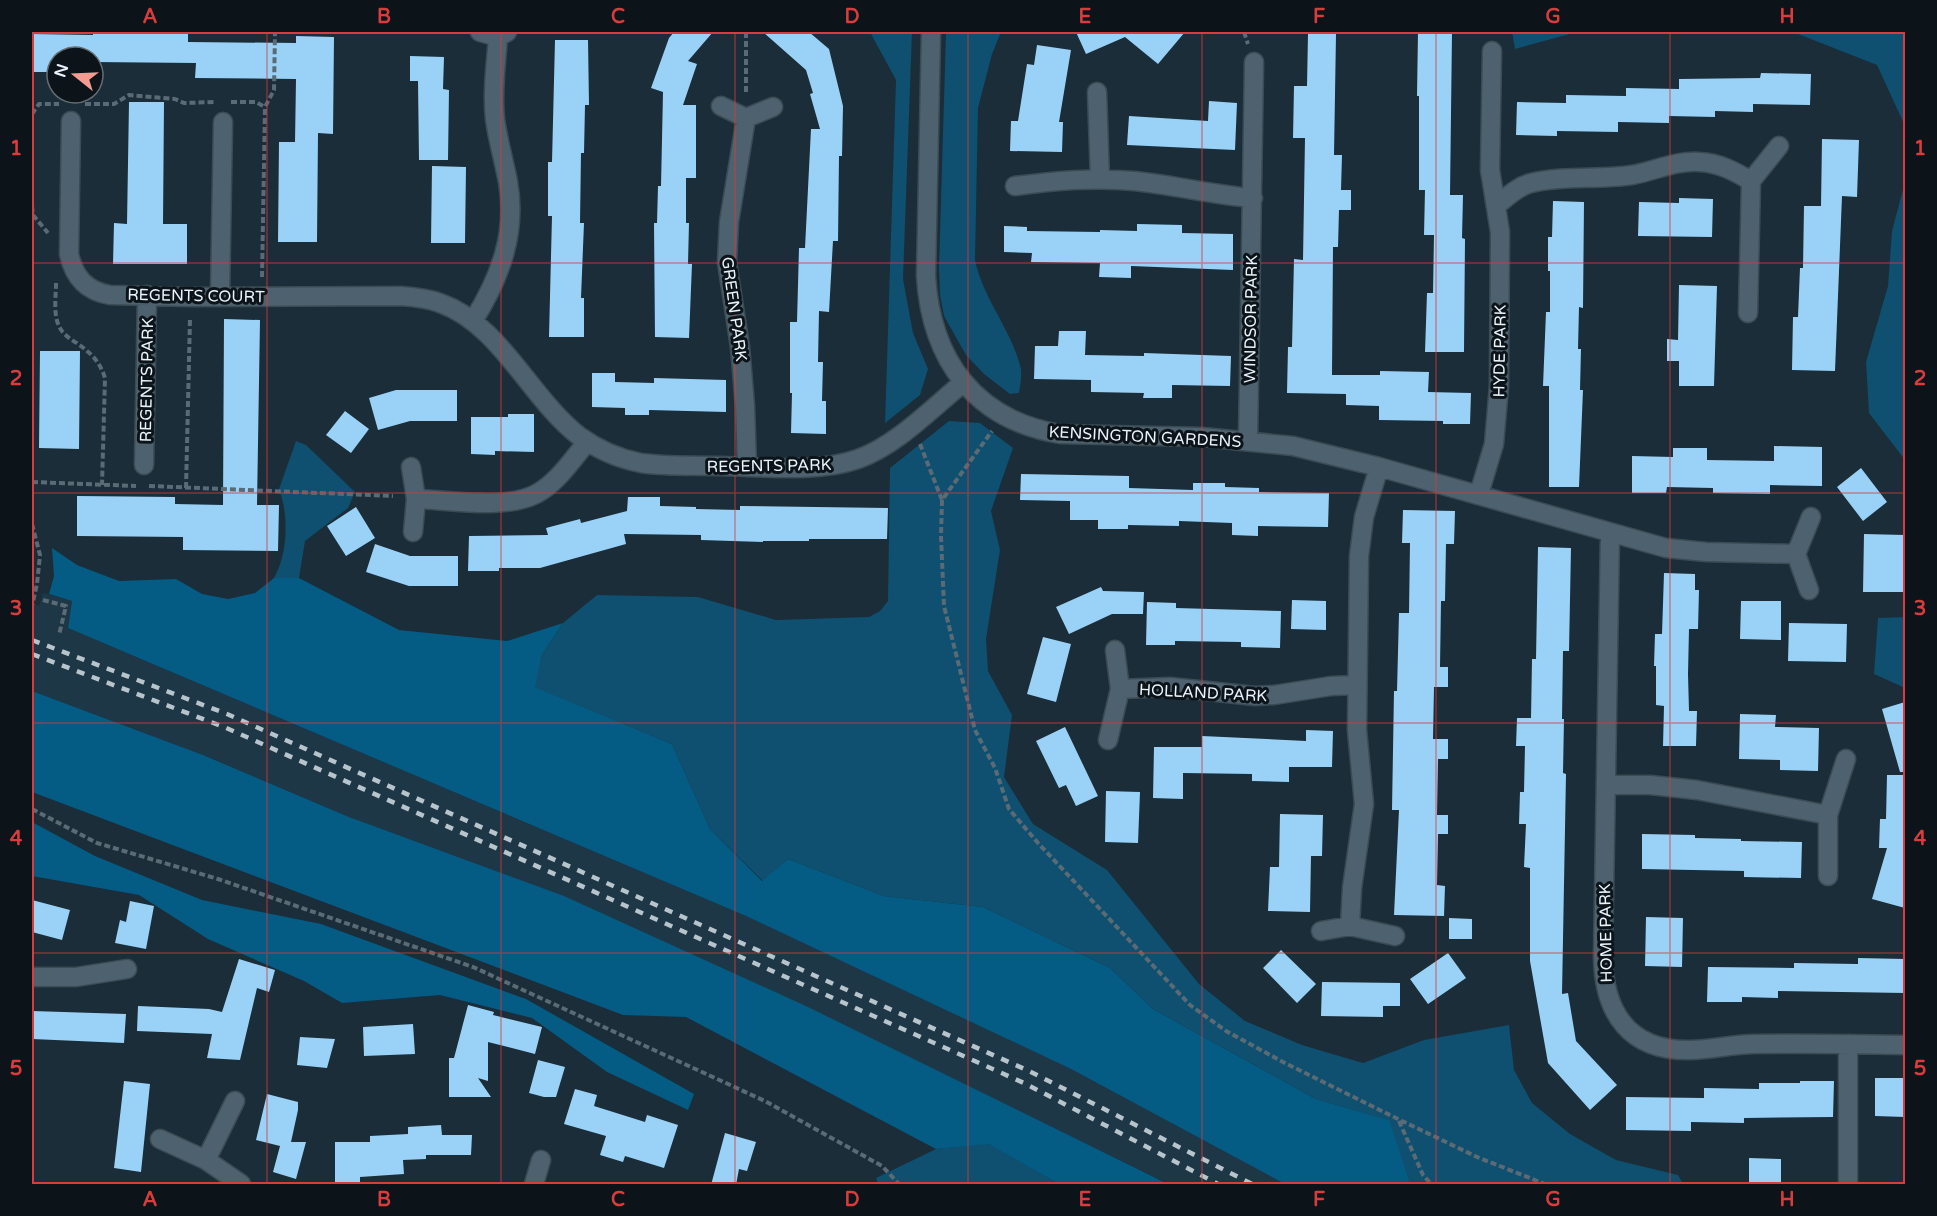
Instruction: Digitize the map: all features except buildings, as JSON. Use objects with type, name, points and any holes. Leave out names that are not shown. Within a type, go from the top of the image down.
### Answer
[{"type":"street","name":"KENSINGTON GARDENS","points":[[931,32],[926,276],[932,324],[942,349],[964,382],[1003,416],[1032,428],[1060,434],[1202,436],[1293,446],[1479,494],[1666,548],[1687,551],[1796,554]]},
{"type":"street","points":[[473,321],[489,296],[501,266],[511,224],[508,182],[495,117],[496,33]]},
{"type":"street","name":"HYDE PARK","points":[[1479,494],[1494,444],[1497,423],[1500,232],[1490,170],[1492,51]]},
{"type":"street","name":"WINDSOR PARK","points":[[1248,440],[1254,62]]},
{"type":"street","points":[[1097,92],[1100,179]]},
{"type":"street","points":[[721,106],[746,118],[773,107]]},
{"type":"street","name":"GREEN PARK","points":[[746,118],[729,222],[727,262],[740,347],[747,466]]},
{"type":"street","name":"REGENTS COURT","points":[[71,121],[69,254],[75,273],[89,288],[98,293],[191,297],[400,296],[440,303],[473,321]]},
{"type":"street","points":[[220,296],[223,122]]},
{"type":"street","points":[[1748,313],[1751,181],[1779,146]]},
{"type":"street","points":[[1497,206],[1519,188],[1530,183],[1556,179],[1630,175],[1684,162],[1717,165],[1751,181]]},
{"type":"street","points":[[1015,186],[1058,180],[1100,179],[1142,182],[1210,194],[1253,198]]},
{"type":"street","name":"REGENTS PARK","points":[[144,465],[147,295]]},
{"type":"street","name":"REGENTS PARK","points":[[473,321],[488,334],[543,399],[578,435],[587,442],[613,454],[641,463],[811,467],[846,462],[875,451],[912,425],[964,382]]},
{"type":"street","points":[[416,498],[494,502],[522,500],[548,486],[587,442]]},
{"type":"street","points":[[411,467],[416,498],[413,532]]},
{"type":"street","points":[[1350,926],[1352,888],[1364,804],[1358,754],[1356,685],[1361,535],[1379,467]]},
{"type":"street","points":[[1809,590],[1796,554],[1811,517]]},
{"type":"street","name":"HOME PARK","points":[[1610,533],[1603,973],[1610,1003],[1623,1026],[1643,1041],[1674,1050],[1692,1051],[1753,1044],[1905,1045]]},
{"type":"street","name":"HOLLAND PARK","points":[[1108,740],[1120,689],[1115,650]]},
{"type":"street","name":"HOLLAND PARK","points":[[1120,689],[1189,688],[1255,696],[1356,685]]},
{"type":"street","points":[[1828,876],[1828,815],[1846,759]]},
{"type":"street","points":[[1606,784],[1697,790],[1828,815]]},
{"type":"street","points":[[1321,931],[1350,926],[1395,936]]},
{"type":"street","points":[[32,977],[76,978],[127,969]]},
{"type":"street","points":[[1848,1044],[1848,1185]]},
{"type":"street","points":[[206,1161],[235,1101]]},
{"type":"street","points":[[160,1139],[206,1161],[241,1185]]},
{"type":"street","points":[[534,1185],[541,1160]]},
{"type":"path","points":[[262,296],[265,107],[274,90],[275,32]]},
{"type":"path","points":[[746,32],[746,118]]},
{"type":"path","points":[[105,104],[114,104],[129,95],[175,99],[184,103],[256,102],[265,107]]},
{"type":"path","points":[[32,114],[39,104],[45,104]]},
{"type":"path","points":[[32,206],[33,214],[50,235]]},
{"type":"path","points":[[57,273],[58,324],[65,334],[87,351],[102,370],[105,378],[102,485]]},
{"type":"path","points":[[186,488],[191,297]]},
{"type":"path","points":[[942,500],[1003,416]]},
{"type":"path","points":[[912,425],[942,500],[944,606],[975,730],[995,768],[1009,809],[1058,865],[1190,1005],[1226,1031],[1283,1062],[1476,1157],[1545,1185]]},
{"type":"path","points":[[32,482],[416,498]]},
{"type":"path","points":[[32,524],[40,555],[32,605]]},
{"type":"path","points":[[42,600],[66,606],[59,635]]},
{"type":"path","points":[[32,809],[97,843],[218,879],[473,967],[765,1101],[882,1166],[898,1185]]},
{"type":"path","points":[[1398,1119],[1423,1174],[1431,1185]]},
{"type":"shaded area","points":[[870,32],[912,32],[903,279],[913,333],[928,369],[920,395],[885,423],[896,80]]},
{"type":"shaded area","points":[[946,32],[1001,32],[992,54],[978,108],[975,260],[984,288],[1017,355],[1021,369],[1019,393],[1010,394],[984,374],[966,355],[944,316],[940,295],[939,268]]},
{"type":"shaded area","points":[[1512,32],[1577,32],[1515,49]]},
{"type":"shaded area","points":[[1793,32],[1905,32],[1905,126],[1877,65]]},
{"type":"shaded area","points":[[1905,182],[1905,460],[1869,413],[1866,362],[1888,286],[1892,231]]},
{"type":"shaded area","points":[[949,421],[980,423],[1013,448],[991,511],[1000,550],[986,639],[988,671],[1012,715],[1004,777],[1033,824],[1107,870],[1199,984],[1245,1021],[1302,1045],[1363,1063],[1424,1040],[1509,1025],[1514,1070],[1532,1103],[1570,1134],[1616,1160],[1678,1175],[1683,1184],[1413,1184],[1410,1182],[1388,1120],[1316,1099],[1153,1009],[1110,968],[983,907],[884,896],[788,859],[763,881],[710,829],[672,744],[534,687],[542,655],[563,623],[597,595],[698,597],[776,620],[869,617],[880,611],[888,601],[890,468]]},
{"type":"shaded area","points":[[296,441],[306,445],[355,492],[348,508],[305,541],[299,578],[274,578],[282,557],[286,534],[286,522],[279,489]]},
{"type":"shaded area","points":[[52,548],[77,565],[119,581],[176,579],[202,594],[228,599],[255,593],[274,578],[299,578],[399,630],[507,641],[563,623],[542,655],[535,687],[672,744],[710,829],[762,881],[788,859],[884,896],[983,907],[1110,968],[1153,1009],[1316,1099],[1389,1120],[1410,1182],[1413,1184],[1285,1184],[1071,1069],[746,916],[68,628],[72,601],[49,594],[54,576]]},
{"type":"shaded area","points":[[43,593],[72,601],[68,628],[746,916],[1071,1069],[1285,1184],[1169,1184],[1041,1122],[349,817],[203,755],[32,691],[32,603],[39,606]]},
{"type":"shaded area","points":[[1906,617],[1905,688],[1874,674],[1878,618]]},
{"type":"shaded area","points":[[32,691],[203,755],[349,817],[564,896],[808,1007],[1168,1184],[1059,1184],[989,1144],[936,1149],[686,1017],[623,1015],[32,792]]},
{"type":"shaded area","points":[[32,822],[95,856],[202,900],[321,924],[526,999],[694,1094],[688,1110],[607,1072],[532,1018],[440,995],[342,1003],[304,981],[208,939],[139,895],[32,876]]},
{"type":"shaded area","points":[[989,1143],[1059,1184],[878,1184],[876,1178],[936,1149]]},
{"type":"railway","points":[[32,640],[227,714],[1029,1071],[1252,1184]]},
{"type":"railway","points":[[32,654],[224,727],[1024,1083],[1218,1184]]}]
